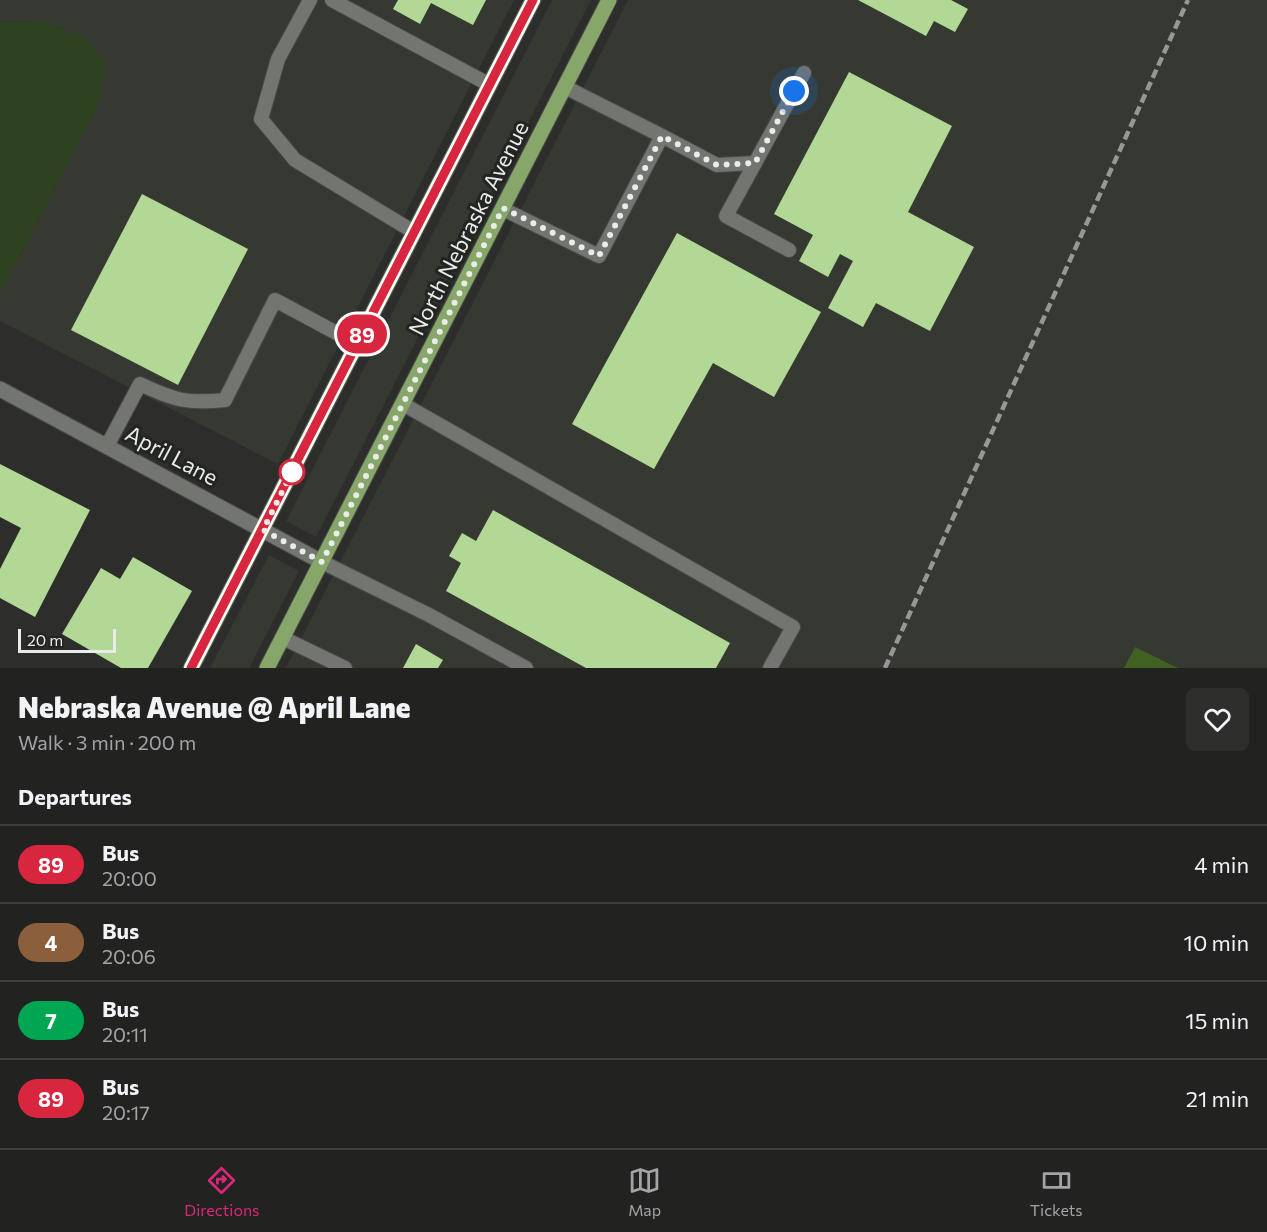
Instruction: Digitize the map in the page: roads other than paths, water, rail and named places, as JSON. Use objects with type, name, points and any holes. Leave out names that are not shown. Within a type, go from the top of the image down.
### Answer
[{"type":"main road","name":"North Nebraska Avenue","points":[[191,668],[533,0]]},
{"type":"main road","name":"North Nebraska Avenue","points":[[267,668],[609,0]]},
{"type":"street","name":"April Lane","points":[[0,389],[322,562]]},
{"type":"lane","points":[[310,0],[278,59],[261,119],[295,160],[414,232]]},
{"type":"lane","points":[[332,0],[490,85]]},
{"type":"lane","points":[[789,250],[726,216],[804,73]]},
{"type":"lane","points":[[565,87],[717,165],[755,163]]},
{"type":"lane","points":[[503,208],[599,256],[662,136]]},
{"type":"lane","points":[[107,446],[140,384],[182,401],[225,400],[275,300],[357,344]]},
{"type":"lane","points":[[403,404],[793,627],[770,668]]},
{"type":"lane","points":[[322,562],[429,615],[526,668]]},
{"type":"lane","points":[[283,638],[345,668]]},
{"type":"railway","points":[[885,668],[1188,0]]}]
